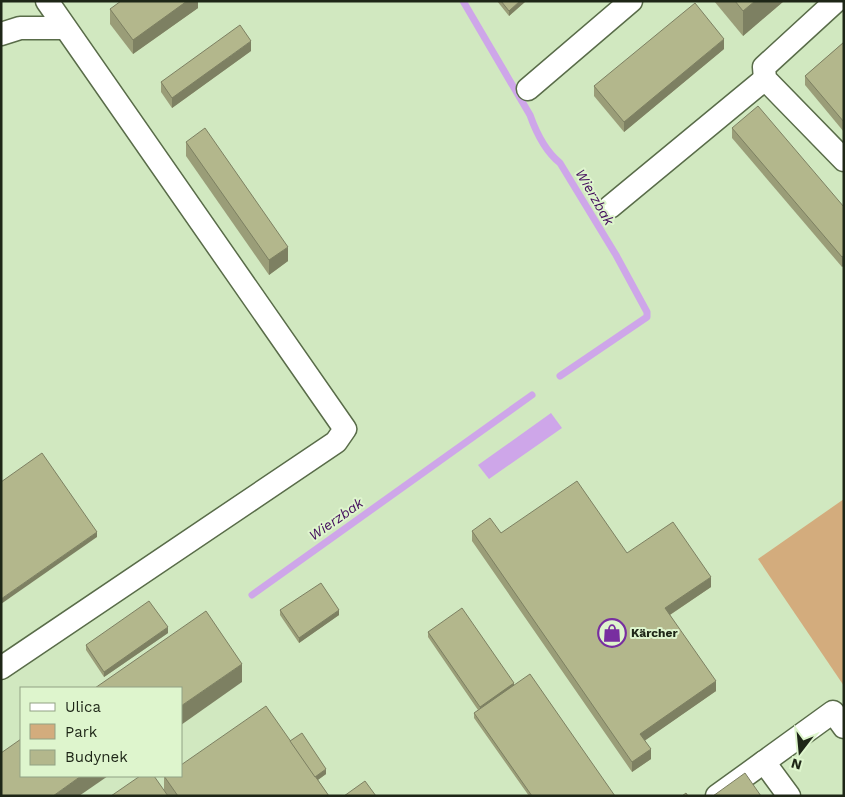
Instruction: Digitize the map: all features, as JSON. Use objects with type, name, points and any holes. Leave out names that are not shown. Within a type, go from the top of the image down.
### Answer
[{"type":"lane","points":[[1,668],[336,442],[345,430],[47,1]]},
{"type":"lane","points":[[528,89],[631,1]]},
{"type":"lane","points":[[836,1],[764,67],[765,79],[844,160]]},
{"type":"lane","points":[[1,34],[20,28],[65,28]]},
{"type":"lane","points":[[610,207],[765,79]]},
{"type":"lane","points":[[717,796],[833,712],[844,727]]},
{"type":"lane","points":[[764,762],[789,796]]},
{"type":"green space","points":[[844,499],[844,686],[758,559]]},
{"type":"shaded area","points":[[551,413],[562,428],[489,479],[478,465]]},
{"type":"building","points":[[121,1],[187,1],[133,40],[110,9]]},
{"type":"building","points":[[501,1],[520,1],[509,11]]},
{"type":"building","points":[[735,1],[755,1],[743,11]]},
{"type":"building","points":[[695,3],[724,39],[624,122],[594,86]]},
{"type":"building","points":[[240,25],[251,41],[172,98],[161,82]]},
{"type":"building","points":[[844,42],[844,122],[805,76]]},
{"type":"building","points":[[758,106],[844,207],[844,255],[842,257],[732,128]]},
{"type":"building","points":[[205,128],[288,247],[269,260],[186,142]]},
{"type":"building","points":[[42,453],[97,532],[1,599],[1,482]]},
{"type":"building","points":[[577,481],[627,553],[673,522],[711,577],[665,608],[716,681],[640,734],[651,749],[632,762],[472,531],[490,518],[501,533]]},
{"type":"building","points":[[321,583],[339,610],[299,638],[280,610]]},
{"type":"building","points":[[149,601],[168,627],[104,672],[86,645]]},
{"type":"building","points":[[462,608],[514,683],[480,707],[428,632]]},
{"type":"building","points":[[206,611],[242,664],[182,705],[182,687],[96,687]]},
{"type":"building","points":[[530,674],[615,796],[532,796],[474,713]]},
{"type":"building","points":[[266,706],[329,796],[178,796],[165,777],[182,777],[182,764]]},
{"type":"building","points":[[302,733],[326,769],[315,777],[290,741]]},
{"type":"building","points":[[20,740],[20,777],[80,777],[53,796],[1,796],[1,753]]},
{"type":"building","points":[[745,773],[761,796],[713,796]]},
{"type":"building","points":[[139,777],[155,777],[168,796],[111,796]]},
{"type":"building","points":[[365,781],[376,796],[344,796]]},
{"type":"waterway","name":"Wierzbak","points":[[463,1],[530,115],[542,141],[560,163],[616,255],[647,312],[647,317],[560,376]]},
{"type":"waterway","name":"Wierzbak","points":[[252,595],[532,395]]},
{"type":"place","name":"Kärcher","points":[[612,633]]}]
